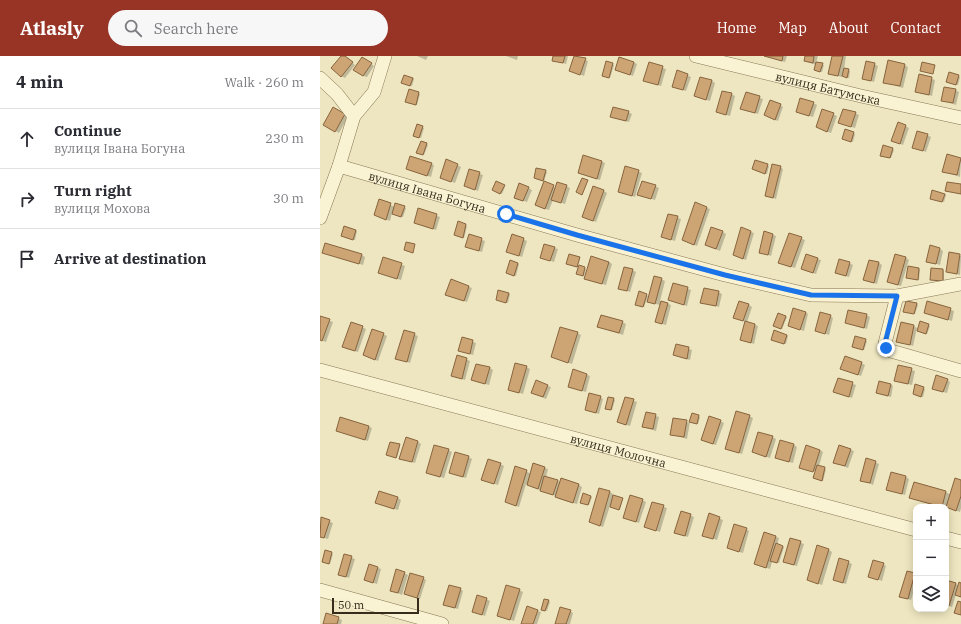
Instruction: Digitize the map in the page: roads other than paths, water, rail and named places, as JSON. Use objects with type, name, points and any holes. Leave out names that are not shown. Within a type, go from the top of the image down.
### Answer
[{"type":"street","points":[[320,218],[339,166],[354,116],[374,92],[386,56]]},
{"type":"street","name":"вулиця Батумська","points":[[696,56],[861,96],[961,118]]},
{"type":"street","points":[[320,78],[337,94],[354,116]]},
{"type":"street","name":"вулиця Івана Богуна","points":[[339,166],[577,235],[725,275],[811,295],[897,296],[961,284]]},
{"type":"street","points":[[897,296],[885,343],[886,348],[891,351],[961,371]]},
{"type":"street","name":"вулиця Молочна","points":[[320,370],[913,529]]},
{"type":"street","points":[[949,539],[961,542]]},
{"type":"street","points":[[320,590],[442,624]]}]
